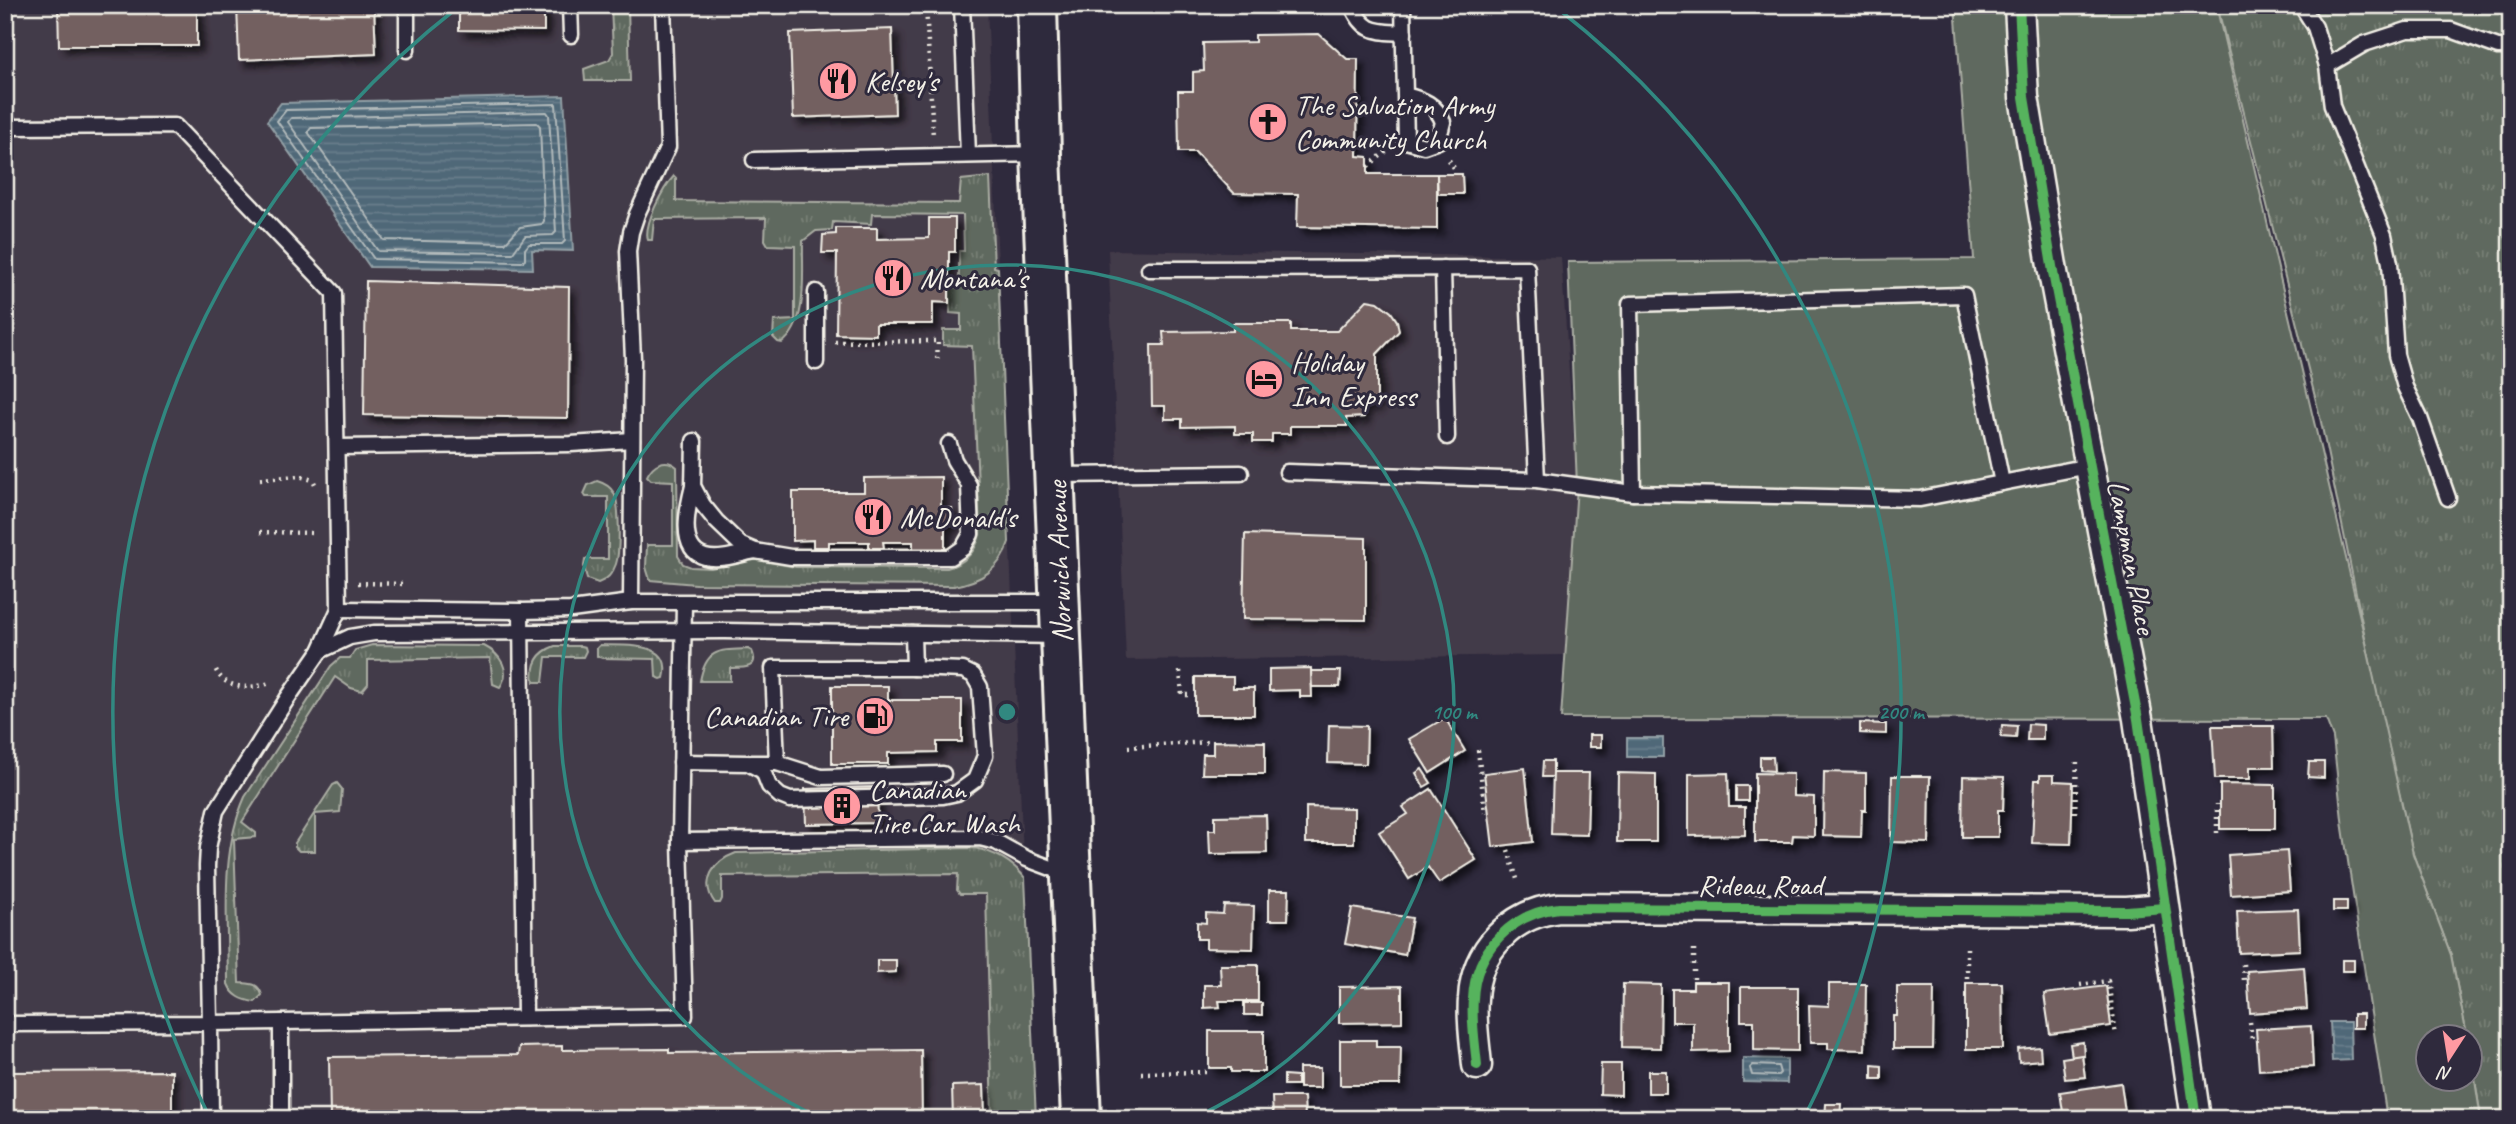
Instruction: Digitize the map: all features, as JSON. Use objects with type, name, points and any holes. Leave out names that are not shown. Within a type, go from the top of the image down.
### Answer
[{"type":"main road","name":"Norwich Avenue","points":[[1037,5],[1081,1119]]},
{"type":"street","name":"Lampman Place","points":[[2019,5],[2024,97],[2054,278],[2138,719],[2196,1119]]},
{"type":"street","name":"Rideau Road","points":[[1477,1065],[1473,997],[1480,965],[1505,930],[1525,916],[1543,910],[2127,911],[2164,908]]},
{"type":"lane","points":[[407,5],[407,50]]},
{"type":"lane","points":[[570,5],[571,35]]},
{"type":"lane","points":[[631,602],[633,359],[628,251],[637,214],[668,147],[663,5]]},
{"type":"lane","points":[[962,5],[968,155]]},
{"type":"lane","points":[[1352,5],[1358,20],[1371,31],[1404,33]]},
{"type":"lane","points":[[1403,5],[1405,95]]},
{"type":"lane","points":[[2301,5],[2315,27],[2327,66],[2332,106],[2384,235],[2390,263],[2396,355],[2405,387],[2420,418],[2448,498]]},
{"type":"lane","points":[[2327,66],[2364,44],[2407,30],[2451,30],[2498,47],[2511,47]]},
{"type":"lane","points":[[5,127],[175,126],[334,293],[339,610],[320,651],[216,811],[207,866],[211,1119]]},
{"type":"lane","points":[[754,160],[1041,154]]},
{"type":"lane","points":[[1443,268],[1447,437]]},
{"type":"lane","points":[[1149,269],[1527,268],[1537,480]]},
{"type":"lane","points":[[816,292],[816,362]]},
{"type":"lane","points":[[1633,493],[1630,304],[1950,295],[1964,295],[2002,483]]},
{"type":"lane","points":[[337,447],[571,444],[632,440]]},
{"type":"lane","points":[[694,441],[693,486],[688,506],[689,543],[696,552],[706,557],[755,551],[804,557],[950,557],[958,553],[971,534],[969,485],[954,460],[949,444]]},
{"type":"lane","points":[[1287,472],[1537,480],[1633,493],[1920,499],[2089,466]]},
{"type":"lane","points":[[1055,475],[1241,473]]},
{"type":"lane","points":[[693,486],[703,505],[733,540],[755,551]]},
{"type":"lane","points":[[339,610],[571,610],[631,602],[1062,619]]},
{"type":"lane","points":[[5,1024],[685,1016],[680,841],[684,603]]},
{"type":"lane","points":[[521,611],[525,1018]]},
{"type":"lane","points":[[320,651],[350,637],[374,633],[683,631],[913,634],[1062,619]]},
{"type":"lane","points":[[913,634],[914,668]]},
{"type":"lane","points":[[748,763],[763,771],[769,786],[780,796],[790,800],[903,798],[957,793],[975,780],[985,757],[980,687],[973,675],[963,670],[773,668],[777,762]]},
{"type":"lane","points":[[681,762],[777,762],[821,776],[943,774]]},
{"type":"lane","points":[[680,841],[980,838],[996,842],[1027,859],[1071,875]]},
{"type":"lane","points":[[281,1022],[281,1119]]},
{"type":"path","points":[[926,5],[935,156]]},
{"type":"path","points":[[834,329],[834,342],[937,341],[937,362]]},
{"type":"path","points":[[260,480],[306,477],[316,484],[316,495]]},
{"type":"path","points":[[260,532],[316,530],[316,544]]},
{"type":"path","points":[[216,670],[219,677],[231,686],[262,685],[274,681]]},
{"type":"path","points":[[1180,671],[1182,695],[1192,695]]},
{"type":"path","points":[[1128,747],[1209,742]]},
{"type":"path","points":[[1479,750],[1485,813]]},
{"type":"path","points":[[2076,813],[2077,760]]},
{"type":"path","points":[[2217,804],[2217,833]]},
{"type":"path","points":[[1508,850],[1517,879]]},
{"type":"path","points":[[1694,946],[1694,979]]},
{"type":"path","points":[[1967,948],[1967,981]]},
{"type":"path","points":[[2243,964],[2244,981]]},
{"type":"path","points":[[2080,985],[2108,981],[2116,1035]]},
{"type":"path","points":[[2250,1023],[2252,1040]]},
{"type":"path","points":[[1141,1073],[1210,1072]]},
{"type":"shaded area","points":[[5,5],[987,5],[1034,1119],[5,1119]]},
{"type":"shaded area","points":[[1108,250],[1561,257],[1577,486],[1565,655],[1126,660]]},
{"type":"green space","points":[[611,5],[628,5],[630,81],[585,81],[584,69],[609,60],[613,53]]},
{"type":"green space","points":[[1955,5],[2216,5],[2413,854],[2451,955],[2464,1023],[2414,1023],[2414,1092],[2477,1092],[2481,1119],[2387,1119],[2343,828],[2333,738],[2326,719],[1561,718],[1577,486],[1568,262],[1974,259]]},
{"type":"green space","points":[[2217,5],[2511,5],[2511,1119],[2481,1119],[2477,1092],[2484,1092],[2484,1023],[2464,1023],[2451,955],[2413,854],[2377,696],[2320,417]]},
{"type":"green space","points":[[674,176],[676,201],[959,203],[961,180],[990,177],[994,267],[998,268],[1009,542],[1000,560],[988,573],[973,581],[954,586],[696,584],[650,580],[646,567],[647,545],[673,545],[673,481],[651,480],[647,476],[656,465],[664,462],[677,467],[678,556],[683,564],[691,567],[711,568],[752,559],[796,567],[947,568],[969,556],[980,534],[972,346],[943,345],[943,330],[961,330],[961,314],[950,313],[950,288],[959,287],[959,251],[964,251],[963,215],[872,214],[871,224],[833,222],[832,230],[816,231],[803,241],[800,310],[791,334],[782,343],[773,337],[774,321],[795,320],[795,246],[768,245],[765,240],[766,218],[654,219],[652,240],[648,240],[651,216]]},
{"type":"green space","points":[[597,481],[607,485],[614,493],[619,528],[616,564],[609,576],[598,583],[587,579],[584,566],[585,560],[588,559],[608,559],[608,497],[586,497],[584,494],[588,485]]},
{"type":"green space","points":[[372,645],[484,646],[495,653],[503,663],[505,675],[500,687],[493,684],[490,658],[368,660],[368,684],[362,691],[351,688],[335,677],[242,822],[256,833],[256,837],[234,839],[239,983],[256,986],[262,995],[255,1002],[246,1000],[238,997],[228,984],[228,865],[237,819],[245,797],[331,666],[340,658],[350,658],[355,650]]},
{"type":"green space","points":[[600,645],[633,646],[654,651],[662,657],[665,666],[664,678],[656,677],[655,659],[602,658],[597,656],[597,648]]},
{"type":"green space","points":[[555,646],[581,646],[585,647],[586,651],[583,657],[546,657],[543,682],[534,682],[537,660],[540,655]]},
{"type":"green space","points":[[748,649],[752,651],[754,661],[749,666],[730,668],[730,681],[700,681],[706,662],[716,653]]},
{"type":"green space","points":[[337,783],[342,789],[340,812],[315,814],[315,851],[299,851],[295,843],[333,785]]},
{"type":"green space","points":[[974,848],[1002,858],[1025,878],[1036,1119],[992,1119],[986,894],[960,894],[957,890],[958,874],[722,876],[720,903],[715,903],[708,887],[715,867],[736,853]]},
{"type":"water","points":[[564,96],[573,251],[532,250],[533,269],[370,267],[267,121],[281,103]]},
{"type":"water","points":[[1627,738],[1663,738],[1663,757],[1627,757]]},
{"type":"water","points":[[2330,1022],[2350,1022],[2351,1060],[2332,1061]]},
{"type":"water","points":[[1743,1058],[1787,1059],[1787,1083],[1743,1082]]},
{"type":"building","points":[[58,5],[197,5],[197,46],[59,46]]},
{"type":"building","points":[[237,5],[374,5],[376,54],[239,60]]},
{"type":"building","points":[[459,5],[544,5],[544,31],[459,30]]},
{"type":"building","points":[[892,29],[895,114],[793,118],[790,33]]},
{"type":"building","name":"The Salvation Army Community Church","points":[[1319,34],[1347,59],[1358,59],[1357,156],[1368,157],[1368,174],[1437,174],[1437,229],[1297,227],[1298,194],[1234,193],[1195,152],[1179,152],[1178,91],[1193,91],[1193,72],[1204,71],[1203,43],[1255,42],[1255,35]]},
{"type":"building","points":[[1437,174],[1462,174],[1463,194],[1438,194]]},
{"type":"building","name":"Montana's","points":[[929,218],[955,218],[955,252],[949,252],[949,303],[933,302],[933,324],[876,324],[876,335],[836,334],[837,253],[822,253],[823,235],[836,234],[836,228],[877,228],[877,239],[929,238]]},
{"type":"building","points":[[366,281],[569,287],[568,418],[364,415]]},
{"type":"building","name":"Holiday Inn Express","points":[[1367,300],[1378,302],[1391,312],[1399,331],[1377,354],[1377,404],[1364,405],[1364,417],[1346,418],[1347,426],[1290,426],[1290,434],[1272,434],[1272,442],[1253,442],[1253,434],[1235,434],[1235,426],[1182,427],[1182,419],[1165,419],[1165,406],[1152,406],[1151,345],[1164,345],[1163,332],[1233,331],[1233,323],[1291,323],[1291,331],[1337,331]]},
{"type":"building","name":"McDonald's","points":[[941,477],[941,508],[952,508],[953,525],[945,525],[945,549],[913,550],[913,542],[883,542],[884,548],[869,548],[869,542],[829,542],[829,547],[813,547],[813,540],[793,541],[793,492],[864,492],[864,478]]},
{"type":"building","points":[[1245,534],[1366,538],[1366,620],[1243,619]]},
{"type":"building","points":[[1311,668],[1312,697],[1300,697],[1300,690],[1269,691],[1269,669]]},
{"type":"building","points":[[1311,671],[1341,671],[1340,687],[1312,687]]},
{"type":"building","points":[[1195,677],[1233,677],[1233,688],[1254,688],[1254,715],[1195,715]]},
{"type":"building","points":[[832,686],[888,686],[888,700],[962,700],[962,742],[937,742],[937,752],[888,753],[888,764],[832,764]]},
{"type":"building","points":[[1445,718],[1465,751],[1430,773],[1409,739]]},
{"type":"building","points":[[1860,723],[1886,724],[1886,734],[1860,733]]},
{"type":"building","points":[[2028,724],[2043,725],[2043,740],[2027,740]]},
{"type":"building","points":[[1329,725],[1367,726],[1366,764],[1328,763]]},
{"type":"building","points":[[2002,725],[2017,726],[2016,738],[2001,737]]},
{"type":"building","points":[[2212,726],[2273,726],[2274,767],[2250,767],[2250,779],[2215,779]]},
{"type":"building","points":[[1589,735],[1601,735],[1601,747],[1589,747]]},
{"type":"building","points":[[1213,741],[1265,742],[1265,774],[1202,774],[1203,754],[1213,754]]},
{"type":"building","points":[[1760,757],[1773,757],[1774,771],[1760,770]]},
{"type":"building","points":[[1543,761],[1553,761],[1553,777],[1542,777]]},
{"type":"building","points":[[2309,762],[2324,762],[2324,778],[2308,777]]},
{"type":"building","points":[[1525,768],[1533,842],[1493,847],[1484,773]]},
{"type":"building","points":[[1422,769],[1431,783],[1424,787],[1416,773]]},
{"type":"building","points":[[1824,772],[1866,773],[1866,810],[1862,810],[1861,837],[1823,836]]},
{"type":"building","points":[[1553,773],[1589,773],[1587,835],[1551,834]]},
{"type":"building","points":[[1618,773],[1656,774],[1656,842],[1617,842]]},
{"type":"building","points":[[1728,773],[1729,807],[1745,807],[1745,835],[1689,836],[1689,774]]},
{"type":"building","points":[[1755,773],[1793,774],[1793,796],[1814,797],[1814,836],[1793,835],[1792,842],[1755,842]]},
{"type":"building","points":[[2040,775],[2054,775],[2054,781],[2073,782],[2071,844],[2032,843],[2035,780],[2040,780]]},
{"type":"building","points":[[1892,776],[1930,776],[1929,843],[1891,842]]},
{"type":"building","points":[[1963,776],[2004,777],[2003,810],[1998,810],[1998,837],[1962,837]]},
{"type":"building","points":[[2220,784],[2275,785],[2275,829],[2220,829]]},
{"type":"building","points":[[1736,786],[1748,786],[1748,801],[1736,801]]},
{"type":"building","name":"Canadian Tire Car Wash","points":[[877,787],[878,823],[806,824],[805,789]]},
{"type":"building","points":[[1431,789],[1476,860],[1439,883],[1428,867],[1409,879],[1379,832],[1408,814],[1403,807]]},
{"type":"building","points":[[1306,807],[1354,808],[1354,843],[1306,843]]},
{"type":"building","points":[[1266,815],[1267,853],[1210,854],[1209,830],[1215,830],[1215,816]]},
{"type":"building","points":[[2287,851],[2290,891],[2231,895],[2228,855]]},
{"type":"building","points":[[1269,890],[1289,890],[1288,920],[1269,920]]},
{"type":"building","points":[[2333,901],[2347,901],[2347,911],[2333,911]]},
{"type":"building","points":[[1224,905],[1254,906],[1253,949],[1206,948],[1206,939],[1197,939],[1197,922],[1206,923],[1206,913],[1223,914]]},
{"type":"building","points":[[1352,908],[1412,918],[1405,955],[1345,944]]},
{"type":"building","points":[[2298,909],[2300,950],[2239,953],[2237,911]]},
{"type":"building","points":[[877,960],[896,960],[896,972],[877,973]]},
{"type":"building","points":[[2342,960],[2354,960],[2354,971],[2342,971]]},
{"type":"building","points":[[1220,965],[1258,965],[1258,1001],[1219,1001],[1220,1007],[1204,1008],[1204,985],[1221,985]]},
{"type":"building","points":[[2304,967],[2307,1009],[2250,1013],[2247,971]]},
{"type":"building","points":[[1693,982],[1729,982],[1729,1051],[1693,1052],[1693,1022],[1672,1022],[1672,989],[1693,989]]},
{"type":"building","points":[[1966,983],[2002,983],[2003,1049],[1966,1049]]},
{"type":"building","points":[[1623,984],[1661,985],[1660,1048],[1622,1047]]},
{"type":"building","points":[[1829,984],[1866,984],[1865,1050],[1828,1049],[1828,1043],[1810,1043],[1809,1005],[1829,1006]]},
{"type":"building","points":[[1402,986],[1402,1022],[1339,1023],[1339,987]]},
{"type":"building","points":[[2106,986],[2111,1026],[2050,1034],[2044,994]]},
{"type":"building","points":[[1741,987],[1798,987],[1798,1051],[1754,1050],[1754,1021],[1741,1021]]},
{"type":"building","points":[[1897,987],[1934,987],[1933,1049],[1893,1049],[1893,1016],[1897,1016]]},
{"type":"building","points":[[1244,1003],[1262,1003],[1262,1015],[1244,1015]]},
{"type":"building","points":[[2353,1014],[2363,1014],[2363,1028],[2353,1028]]},
{"type":"building","points":[[2311,1026],[2313,1067],[2259,1070],[2256,1029]]},
{"type":"building","points":[[1209,1031],[1264,1031],[1264,1072],[1231,1072],[1231,1068],[1209,1068]]},
{"type":"building","points":[[1340,1040],[1376,1040],[1376,1047],[1401,1047],[1400,1085],[1340,1085]]},
{"type":"building","points":[[2083,1042],[2084,1056],[2072,1057],[2070,1044]]},
{"type":"building","points":[[562,1046],[562,1050],[669,1049],[669,1053],[921,1050],[922,1119],[330,1119],[329,1057],[518,1055],[519,1047]]},
{"type":"building","points":[[2040,1047],[2041,1060],[2019,1062],[2018,1049]]},
{"type":"building","points":[[2082,1055],[2085,1077],[2065,1079],[2062,1058]]},
{"type":"building","points":[[1601,1064],[1621,1064],[1621,1095],[1600,1094]]},
{"type":"building","points":[[1872,1065],[1882,1066],[1882,1079],[1872,1079]]},
{"type":"building","points":[[1299,1068],[1320,1068],[1320,1088],[1299,1088]]},
{"type":"building","points":[[172,1071],[172,1119],[5,1119],[5,1072]]},
{"type":"building","points":[[1648,1071],[1666,1071],[1666,1093],[1648,1093]]},
{"type":"building","points":[[1284,1075],[1297,1076],[1297,1085],[1284,1085]]},
{"type":"building","points":[[2121,1083],[2126,1119],[2064,1119],[2060,1092]]},
{"type":"building","points":[[984,1085],[985,1119],[953,1119],[952,1086]]},
{"type":"building","points":[[1272,1097],[1304,1097],[1305,1119],[1273,1119]]},
{"type":"building","points":[[1826,1104],[1841,1104],[1840,1119],[1825,1119]]},
{"type":"building","points":[[1197,1114],[1251,1115],[1251,1119],[1197,1119]]},
{"type":"cycle path","points":[[2019,5],[2024,97],[2054,278],[2138,719],[2196,1119]]},
{"type":"cycle path","points":[[1477,1065],[1473,1007],[1475,981],[1481,965],[1499,937],[1526,917],[1542,911],[1559,908],[2127,911],[2164,908]]},
{"type":"place","name":"Kelsey's","points":[[838,81]]},
{"type":"place","name":"The Salvation Army Community Church","points":[[1268,122]]},
{"type":"place","name":"Montana's","points":[[893,278]]},
{"type":"place","name":"Holiday Inn Express","points":[[1264,379]]},
{"type":"place","name":"McDonald's","points":[[873,517]]},
{"type":"place","name":"Canadian Tire","points":[[875,716]]},
{"type":"place","name":"Canadian Tire Car Wash","points":[[842,806]]}]
